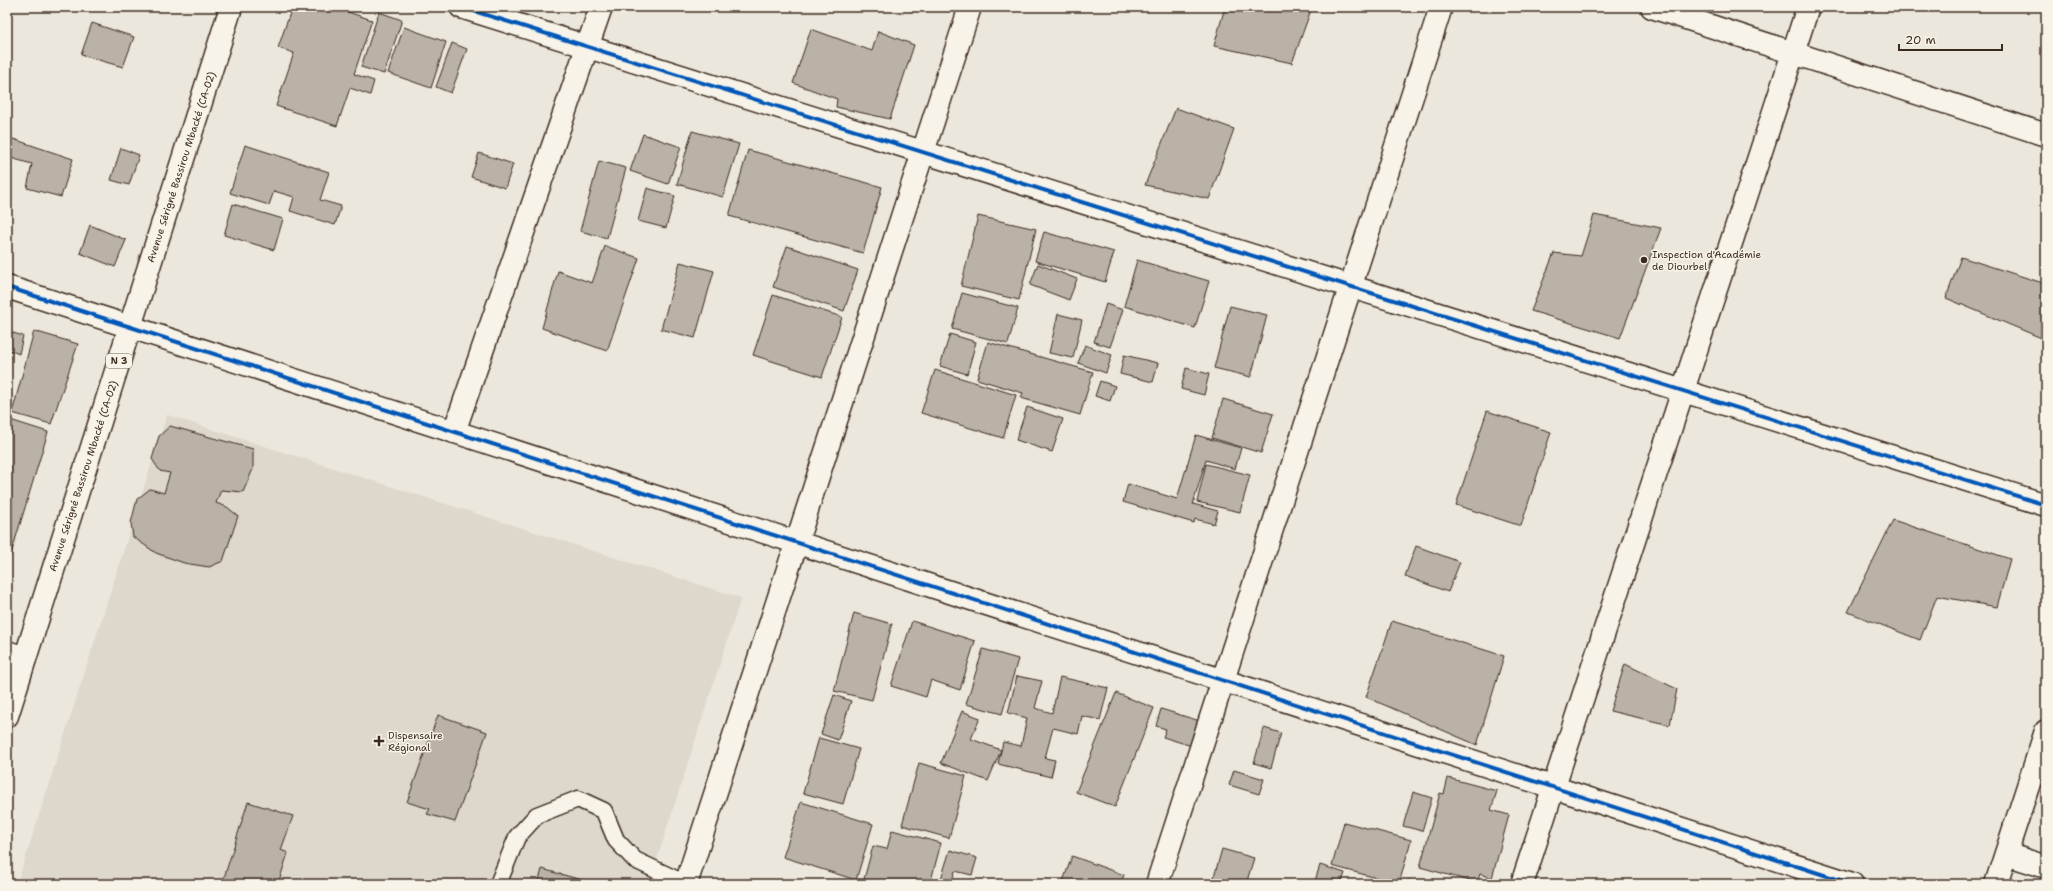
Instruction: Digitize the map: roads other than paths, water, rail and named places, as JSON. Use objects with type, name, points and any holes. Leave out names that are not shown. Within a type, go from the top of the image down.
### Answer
[{"type":"street","name":"Avenue Sérigné Bassirou Mbacké (CA-02)","points":[[7,716],[16,655],[130,327],[231,7]]},
{"type":"street","points":[[461,7],[2046,505]]},
{"type":"street","points":[[454,432],[601,7]]},
{"type":"street","points":[[686,884],[970,7]]},
{"type":"street","points":[[1157,884],[1441,7]]},
{"type":"street","points":[[1652,7],[2046,134]]},
{"type":"street","points":[[1522,884],[1808,7]]},
{"type":"street","points":[[7,287],[1852,884]]},
{"type":"street","points":[[1996,884],[2046,731]]},
{"type":"street","points":[[2006,854],[2046,867]]},
{"type":"lane","points":[[498,884],[517,837],[537,815],[578,799],[604,811],[616,840],[635,860],[686,884]]},
{"type":"place","name":"Inspection d'Académie de Diourbel","points":[[1644,260]]},
{"type":"place","name":"Dispensaire Régional","points":[[379,741]]}]
